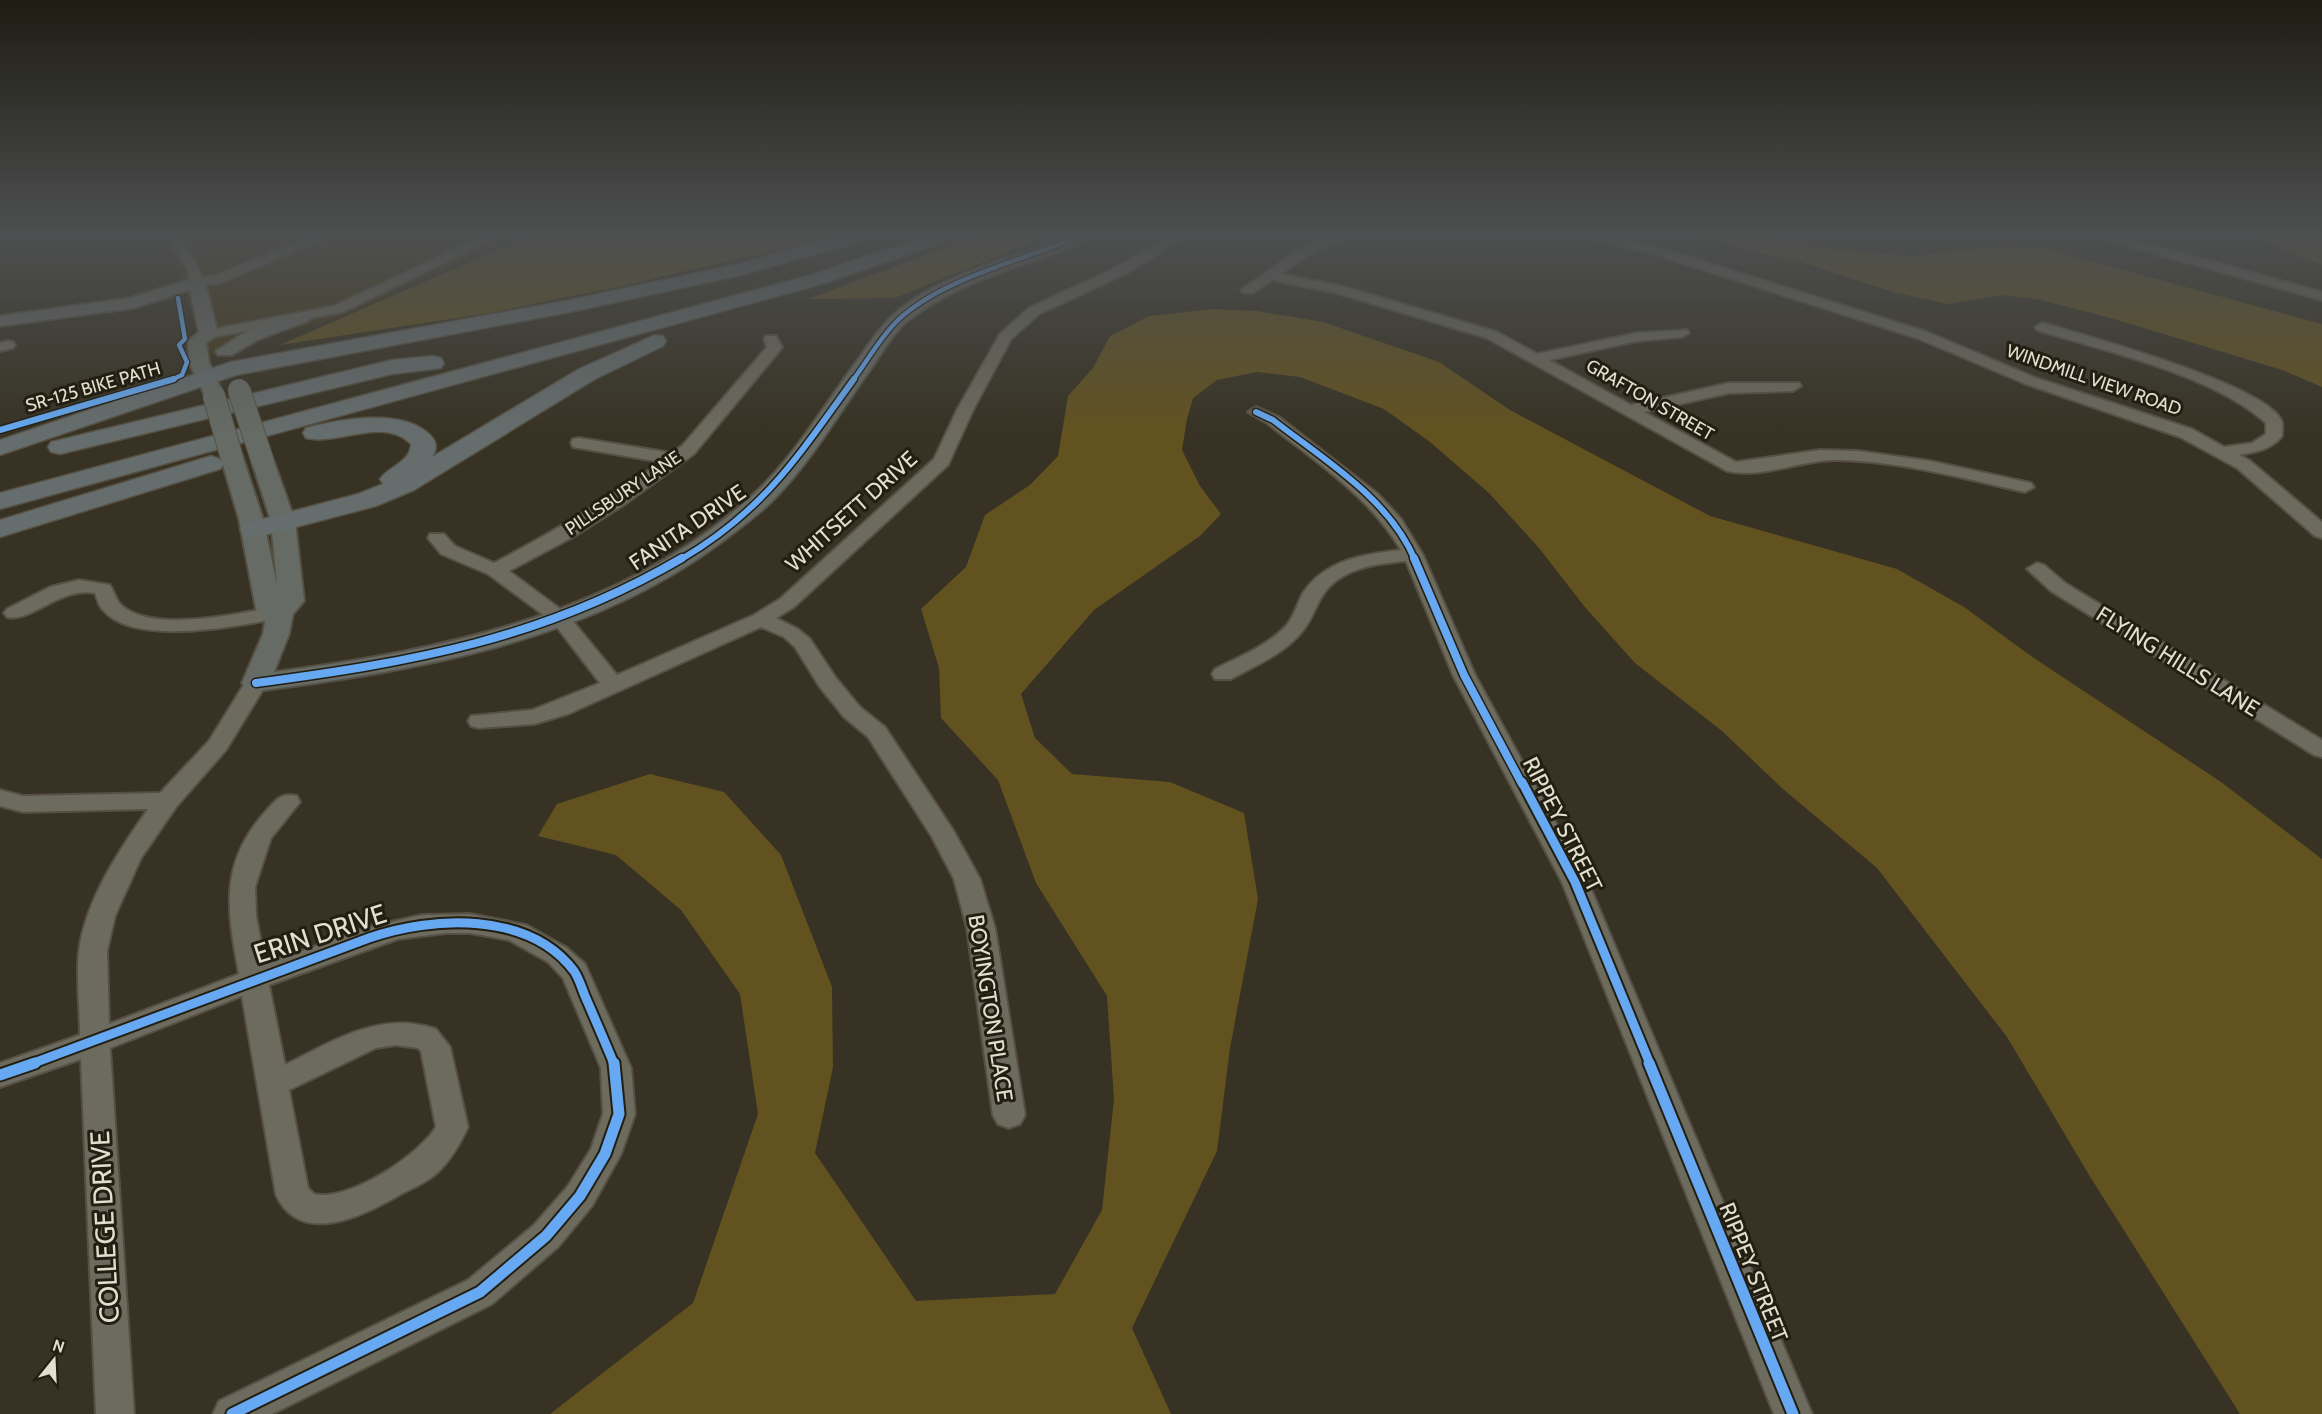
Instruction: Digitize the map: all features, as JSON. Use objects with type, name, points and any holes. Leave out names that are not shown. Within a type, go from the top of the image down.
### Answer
[{"type":"highway","points":[[0,448],[209,387],[228,360],[589,302]]},
{"type":"highway","points":[[0,479],[669,302]]},
{"type":"highway","points":[[0,517],[200,454],[735,302]]},
{"type":"highway","points":[[281,516],[367,500],[405,484],[587,374],[665,337],[766,302]]},
{"type":"highway","points":[[0,501],[253,430],[568,348]]},
{"type":"highway","points":[[0,464],[140,426],[392,367],[433,363]]},
{"type":"highway","points":[[0,529],[322,431],[358,426],[390,427],[412,432],[423,442],[423,452],[416,463],[392,480],[358,493],[252,524]]},
{"type":"main road","points":[[0,321],[137,302]]},
{"type":"main road","points":[[202,302],[209,334]]},
{"type":"main road","name":"FANITA DRIVE","points":[[256,683],[349,671],[448,653],[531,630],[598,603],[660,570],[749,511],[773,488],[822,426],[841,395],[902,316],[927,302]]},
{"type":"main road","points":[[228,360],[251,336],[302,317]]},
{"type":"main road","points":[[209,334],[220,339],[281,516],[291,601],[280,612],[276,634],[256,683]]},
{"type":"main road","points":[[209,334],[196,341],[199,362],[236,469],[252,524],[269,609],[280,612]]},
{"type":"street","points":[[209,334],[302,317],[338,309],[355,302]]},
{"type":"street","name":"WHITSETT DRIVE","points":[[478,722],[534,717],[560,709],[761,619],[787,603],[942,461],[965,410],[1005,337],[1034,311],[1053,302]]},
{"type":"street","name":"GRAFTON STREET","points":[[1380,302],[1492,335],[1733,467],[1748,468],[1815,456],[1864,456],[1937,465],[2025,486]]},
{"type":"street","name":"WINDMILL VIEW ROAD","points":[[1818,302],[1922,335],[2031,381],[2173,428],[2224,452],[2243,464],[2322,532]]},
{"type":"street","points":[[2042,327],[2226,388],[2257,405],[2274,422],[2274,436],[2265,444],[2224,452]]},
{"type":"street","points":[[1537,358],[1637,337],[1682,333]]},
{"type":"street","name":"PILLSBURY LANE","points":[[495,570],[564,534],[619,500],[688,450],[775,347],[771,339]]},
{"type":"street","points":[[1629,410],[1729,388],[1793,386]]},
{"type":"street","name":"RIPPEY STREET","points":[[1256,412],[1273,420],[1372,498],[1394,523],[1413,555],[1464,675],[1575,882],[1792,1414]]},
{"type":"street","points":[[579,443],[676,459]]},
{"type":"street","points":[[2302,515],[2322,516]]},
{"type":"street","points":[[437,538],[448,550],[495,570],[560,618],[614,686]]},
{"type":"street","points":[[1223,674],[1274,645],[1292,631],[1304,615],[1313,592],[1332,575],[1366,561],[1413,555]]},
{"type":"street","name":"FLYING HILLS LANE","points":[[2037,569],[2058,587],[2322,750]]},
{"type":"street","points":[[14,613],[51,593],[88,584],[103,589],[107,603],[119,614],[153,624],[199,624],[280,612]]},
{"type":"street","name":"BOYINGTON PLACE","points":[[761,619],[790,633],[803,643],[827,681],[852,712],[877,732],[944,836],[967,879],[981,928],[1009,1115]]},
{"type":"street","name":"COLLEGE DRIVE","points":[[114,1414],[95,1041],[93,951],[101,916],[129,856],[167,801],[218,745],[256,683]]},
{"type":"street","points":[[0,798],[23,804],[167,801]]},
{"type":"street","points":[[273,1084],[371,1037],[396,1033],[417,1034],[426,1037],[435,1047],[452,1127],[442,1146],[422,1166],[339,1209],[310,1210],[297,1201],[293,1195],[273,1084],[255,977],[242,916],[243,887],[259,835],[288,802]]},
{"type":"street","name":"ERIN DRIVE","points":[[0,1075],[95,1041],[255,977],[396,930],[419,926],[472,924],[519,933],[536,940],[564,960],[583,987],[616,1068],[619,1114],[605,1154],[580,1196],[546,1236],[504,1275],[480,1292],[232,1414]]},
{"type":"shaded area","points":[[188,302],[373,302],[340,317],[275,334],[248,346],[206,357]]},
{"type":"shaded area","points":[[378,302],[544,302],[490,313],[280,345]]},
{"type":"shaded area","points":[[2049,302],[2241,302],[2322,324],[2322,387],[2282,370],[2111,318]]},
{"type":"shaded area","points":[[1212,309],[1257,311],[1323,322],[1439,362],[1510,410],[1710,516],[1897,569],[1964,607],[2031,656],[2221,782],[2322,859],[2322,1414],[2240,1414],[2089,1175],[2007,1037],[1877,868],[1783,789],[1722,731],[1635,663],[1584,606],[1539,548],[1489,493],[1430,442],[1384,409],[1300,377],[1257,372],[1217,380],[1193,398],[1187,419],[1182,450],[1200,486],[1221,514],[1200,536],[1094,610],[1021,694],[1035,738],[1072,774],[1170,782],[1244,813],[1258,899],[1230,1048],[1217,1151],[1132,1328],[1171,1414],[550,1414],[693,1303],[758,1114],[740,994],[681,910],[616,855],[538,836],[557,804],[650,774],[724,792],[781,855],[832,987],[833,1067],[815,1153],[916,1301],[1055,1294],[1102,1210],[1114,1099],[1107,996],[1036,883],[998,780],[941,718],[939,668],[921,609],[966,567],[985,515],[1030,485],[1058,456],[1068,396],[1093,368],[1110,336],[1149,316]]},
{"type":"cycle path","name":"SR-125 BIKE PATH","points":[[0,430],[165,383],[182,375],[187,362],[179,345],[185,339],[179,302]]},
{"type":"cycle path","points":[[256,683],[388,664],[452,650],[515,633],[577,612],[636,585],[693,552],[766,495],[797,459],[892,326],[923,302]]},
{"type":"cycle path","points":[[1256,412],[1273,420],[1372,498],[1394,523],[1413,555],[1464,675],[1575,882],[1793,1414]]},
{"type":"cycle path","points":[[0,1075],[110,1036],[254,979],[398,929],[446,923],[470,923],[494,927],[538,942],[558,955],[575,972],[616,1068],[619,1114],[605,1154],[580,1196],[546,1236],[480,1292],[232,1414]]}]
